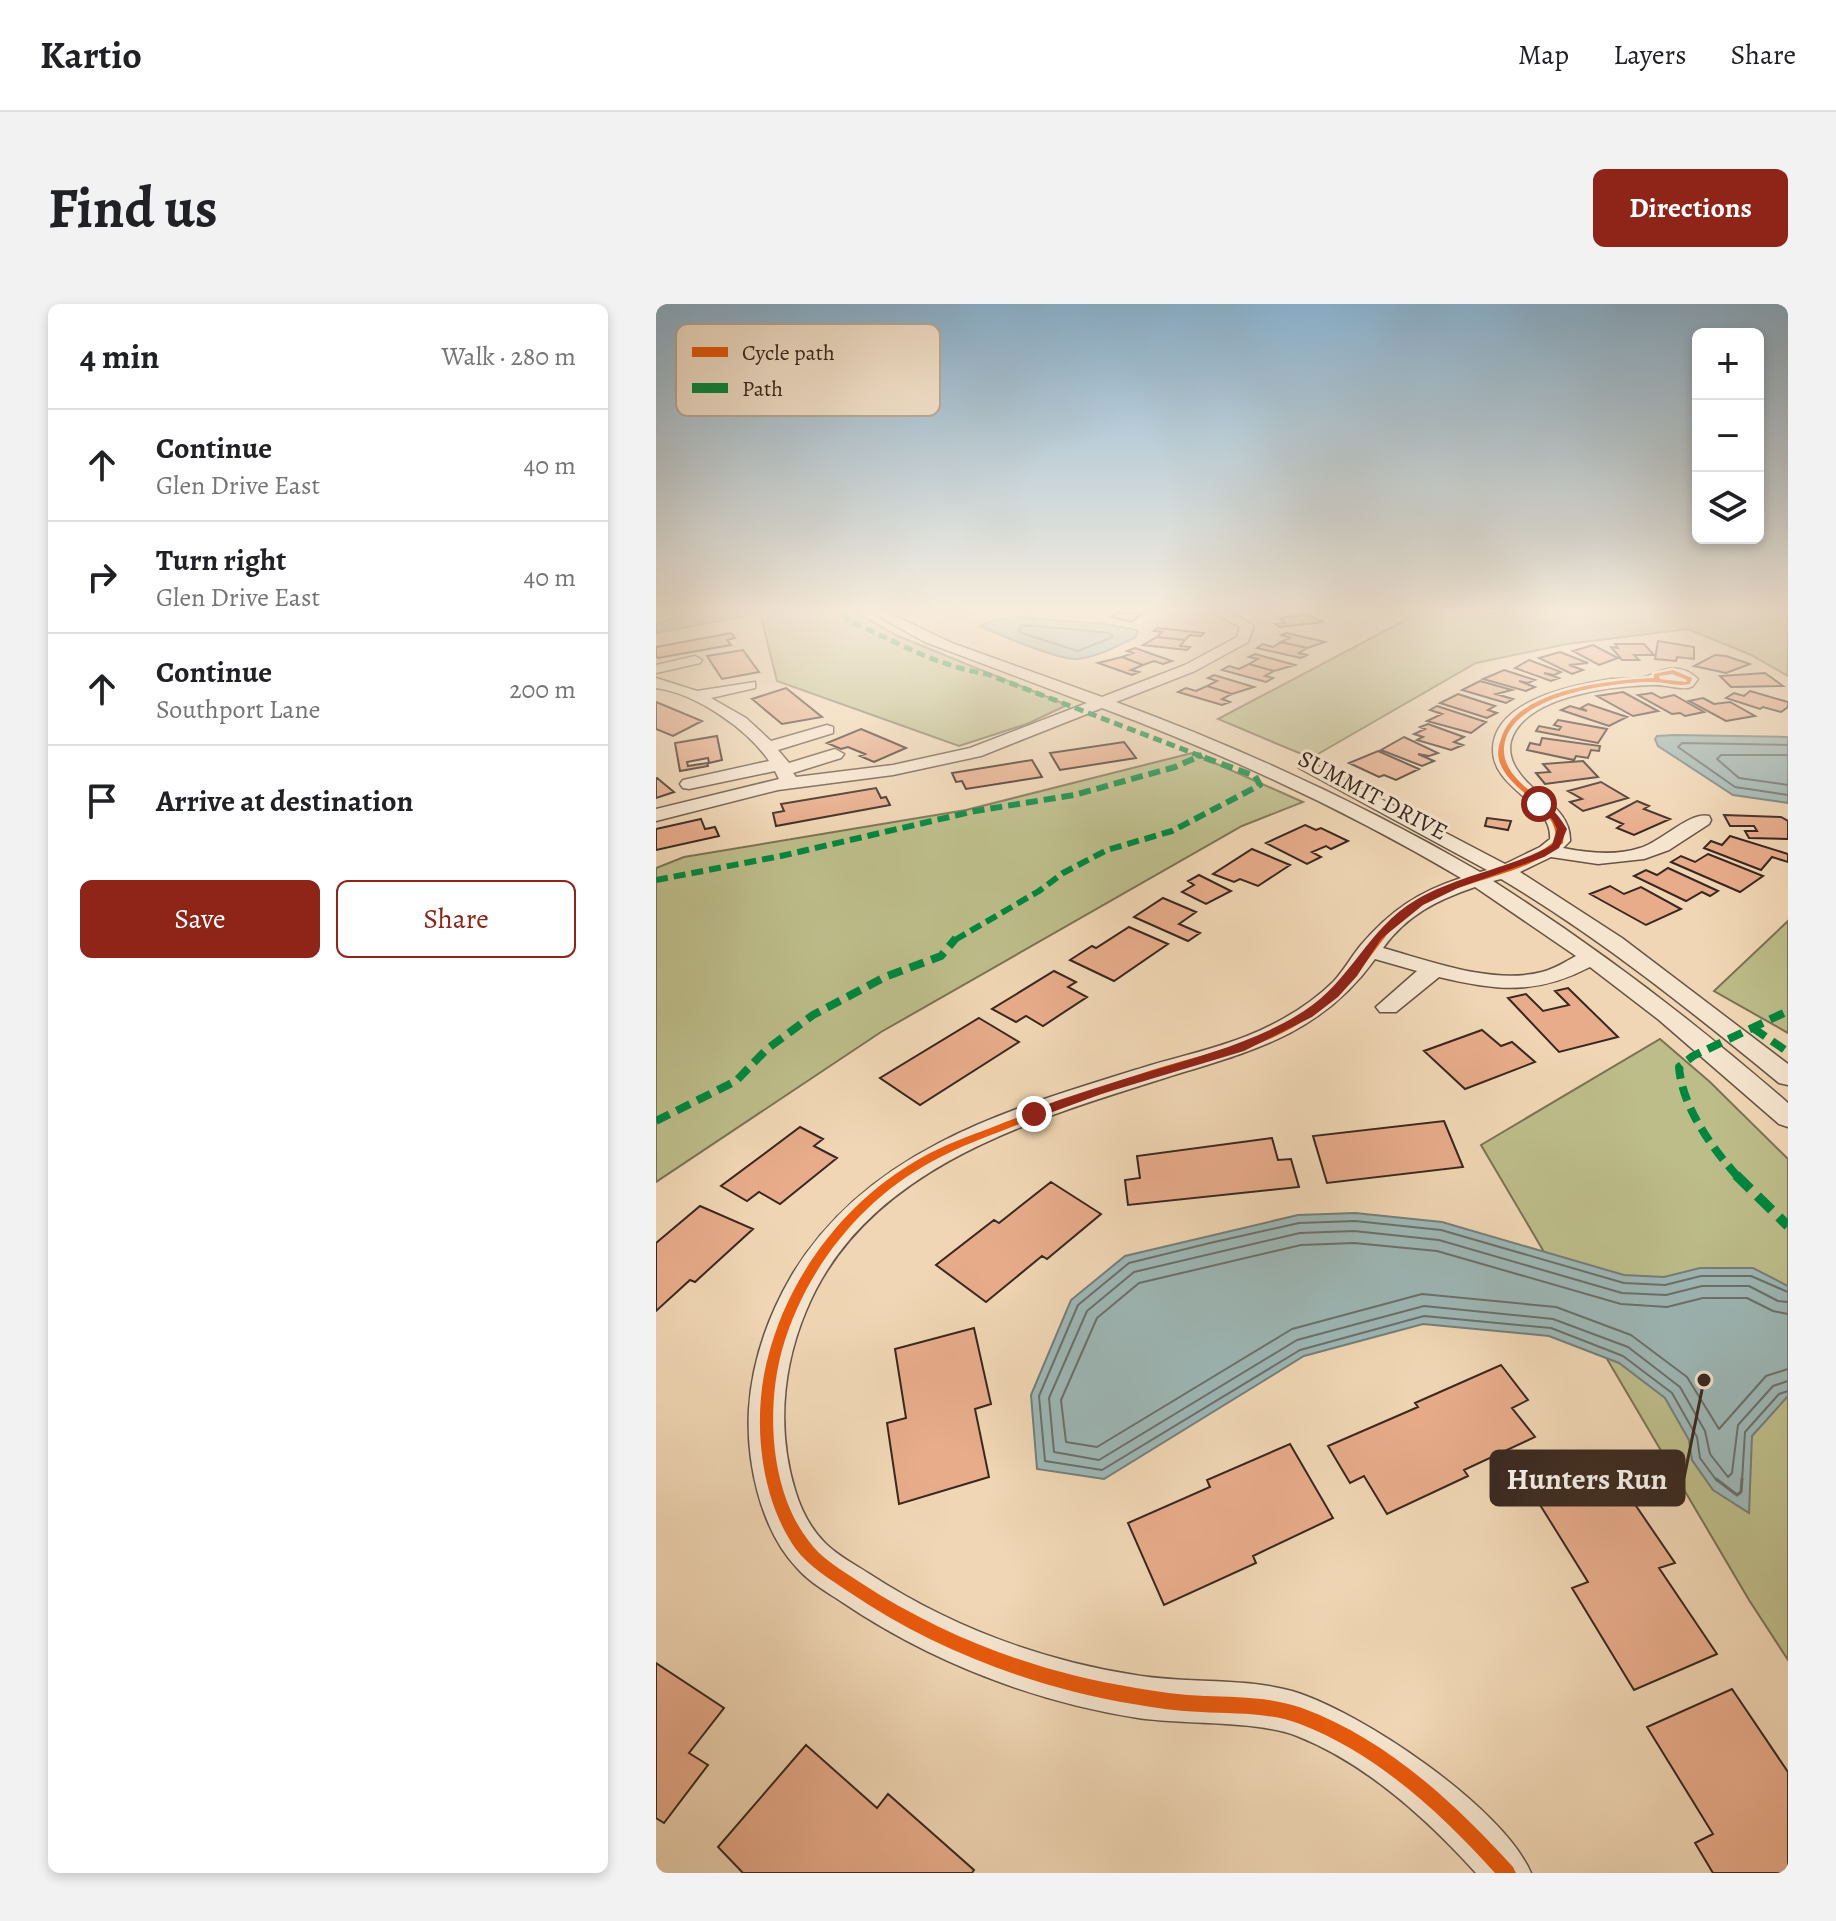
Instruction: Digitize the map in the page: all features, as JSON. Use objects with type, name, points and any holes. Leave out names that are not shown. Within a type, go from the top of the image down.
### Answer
[{"type":"street","points":[[671,686],[733,714],[769,747],[785,773]]},
{"type":"street","points":[[697,696],[744,686]]},
{"type":"street","name":"SUMMIT DRIVE","points":[[1056,686],[1263,766],[1387,829],[1488,875],[1652,970],[1788,1077]]},
{"type":"street","name":"SUMMIT DRIVE","points":[[1096,686],[1307,768],[1399,813],[1488,875],[1591,958],[1777,1094],[1788,1118]]},
{"type":"street","points":[[689,784],[785,773],[910,767],[975,752],[1143,686]]},
{"type":"street","points":[[1507,1873],[1481,1843],[1423,1790],[1363,1748],[1302,1716],[1273,1709],[1173,1702],[1108,1691],[1015,1666],[930,1631],[879,1603],[811,1556],[799,1538],[779,1496],[769,1458],[765,1415],[769,1372],[779,1332],[795,1294],[829,1242],[887,1185],[928,1158],[1018,1120],[1111,1087],[1239,1049],[1288,1027],[1334,994],[1396,918],[1419,903],[1549,851],[1560,841],[1562,829],[1556,818],[1529,796],[1507,771],[1501,748],[1508,727],[1535,706],[1589,686]]},
{"type":"street","points":[[1032,747],[1058,735],[1093,725]]},
{"type":"street","points":[[1039,727],[1058,735]]},
{"type":"street","points":[[769,747],[827,730]]},
{"type":"street","points":[[656,815],[835,754]]},
{"type":"street","points":[[910,767],[918,789]]},
{"type":"street","points":[[1549,851],[1566,856],[1633,856],[1651,852],[1702,820]]},
{"type":"street","points":[[1367,950],[1434,969],[1503,980],[1545,979],[1591,958]]},
{"type":"street","points":[[1388,1007],[1434,969]]},
{"type":"green space","points":[[792,686],[1021,686],[1067,705],[1027,724],[959,746]]},
{"type":"green space","points":[[1280,686],[1436,686],[1311,758],[1218,719]]},
{"type":"green space","points":[[1192,753],[1303,802],[1242,826],[881,1032],[656,1182],[656,868],[684,857],[966,810]]},
{"type":"green space","points":[[1788,921],[1788,1033],[1714,991]]},
{"type":"green space","points":[[1660,1039],[1710,1082],[1788,1159],[1788,1660],[1749,1600],[1481,1145]]},
{"type":"water","points":[[1657,736],[1788,737],[1788,803],[1733,795],[1658,746],[1655,739]]},
{"type":"water","points":[[1355,1213],[1442,1222],[1624,1275],[1664,1277],[1700,1268],[1753,1268],[1788,1286],[1788,1396],[1752,1436],[1749,1513],[1713,1490],[1692,1460],[1689,1440],[1665,1398],[1619,1363],[1549,1336],[1423,1324],[1304,1356],[1104,1479],[1037,1469],[1031,1395],[1071,1300],[1125,1256],[1298,1215]]},
{"type":"building","points":[[1208,686],[1254,687],[1232,694]]},
{"type":"building","points":[[1208,686],[1232,694],[1222,699],[1230,702],[1222,705],[1178,692],[1186,688],[1196,691]]},
{"type":"building","points":[[1470,686],[1499,686],[1512,690],[1496,694],[1513,699],[1506,703],[1462,690]]},
{"type":"building","points":[[1509,686],[1535,687],[1526,691]]},
{"type":"building","points":[[786,688],[822,717],[782,724],[752,699]]},
{"type":"building","points":[[1750,691],[1788,702],[1788,707],[1781,712],[1763,707],[1760,709],[1726,698],[1734,693],[1744,696]]},
{"type":"building","points":[[1623,692],[1658,711],[1633,716],[1597,696]]},
{"type":"building","points":[[1652,693],[1661,698],[1674,695],[1704,712],[1685,716],[1672,714],[1638,695]]},
{"type":"building","points":[[1458,694],[1495,706],[1488,710],[1497,713],[1487,718],[1440,703]]},
{"type":"building","points":[[1703,698],[1714,704],[1730,702],[1755,716],[1726,721],[1689,701]]},
{"type":"building","points":[[656,702],[702,721],[673,736],[656,729]]},
{"type":"building","points":[[1588,704],[1627,717],[1609,726],[1561,710],[1570,706],[1587,711],[1581,708]]},
{"type":"building","points":[[1437,706],[1486,722],[1471,733],[1427,721],[1442,714],[1430,710]]},
{"type":"building","points":[[1558,720],[1607,729],[1598,743],[1536,731],[1539,726],[1559,730],[1561,727],[1554,725]]},
{"type":"building","points":[[1428,724],[1464,737],[1454,742],[1463,745],[1451,750],[1417,740],[1423,737],[1414,734]]},
{"type":"building","points":[[861,729],[906,748],[874,762],[860,756],[865,754],[848,747],[841,749],[827,743]]},
{"type":"building","points":[[717,736],[722,760],[709,763],[708,758],[687,762],[688,766],[707,763],[708,766],[680,771],[675,743]]},
{"type":"building","points":[[1404,737],[1438,753],[1429,756],[1418,754],[1434,761],[1422,766],[1381,750]]},
{"type":"building","points":[[1542,738],[1600,746],[1599,751],[1591,750],[1588,758],[1576,756],[1574,760],[1527,750],[1530,743],[1540,745]]},
{"type":"building","points":[[1124,742],[1136,758],[1060,770],[1050,753]]},
{"type":"building","points":[[1378,751],[1419,769],[1396,780],[1384,775],[1379,777],[1349,763]]},
{"type":"building","points":[[1032,760],[1042,777],[966,789],[962,781],[956,782],[952,773]]},
{"type":"building","points":[[1583,761],[1598,777],[1545,784],[1536,773],[1550,772],[1543,764]]},
{"type":"building","points":[[657,778],[674,792],[656,798]]},
{"type":"building","points":[[1601,782],[1628,798],[1583,811],[1570,802],[1582,799],[1568,791]]},
{"type":"building","points":[[876,788],[881,798],[886,797],[890,805],[776,826],[773,813],[784,811],[781,804]]},
{"type":"building","points":[[1637,801],[1649,806],[1644,809],[1670,819],[1634,835],[1617,828],[1623,824],[1607,817]]},
{"type":"building","points":[[1724,815],[1781,817],[1788,821],[1788,839],[1749,838],[1745,831],[1757,831],[1754,826],[1730,826]]},
{"type":"building","points":[[1487,818],[1511,821],[1508,830],[1485,826]]},
{"type":"building","points":[[701,819],[705,829],[715,827],[719,836],[656,850],[656,829]]},
{"type":"building","points":[[1305,825],[1316,830],[1321,828],[1348,841],[1331,849],[1326,846],[1312,852],[1321,857],[1307,864],[1266,843]]},
{"type":"building","points":[[1730,836],[1788,854],[1788,862],[1772,857],[1761,870],[1704,848],[1711,841],[1722,845]]},
{"type":"building","points":[[1252,849],[1290,865],[1258,886],[1213,874]]},
{"type":"building","points":[[1708,854],[1763,876],[1740,892],[1671,862],[1681,856],[1695,862]]},
{"type":"building","points":[[1668,868],[1718,891],[1710,896],[1702,892],[1686,901],[1634,876],[1646,870],[1657,875]]},
{"type":"building","points":[[1199,875],[1231,891],[1206,904],[1182,892],[1194,885],[1188,881]]},
{"type":"building","points":[[1610,886],[1624,894],[1641,887],[1681,909],[1646,925],[1590,894]]},
{"type":"building","points":[[1163,898],[1196,912],[1179,924],[1200,933],[1188,941],[1134,917]]},
{"type":"building","points":[[1129,927],[1168,944],[1114,981],[1070,960],[1092,946],[1096,948]]},
{"type":"building","points":[[1054,971],[1076,982],[1068,987],[1087,997],[1043,1026],[1026,1016],[1016,1022],[992,1009]]},
{"type":"building","points":[[1568,988],[1618,1037],[1559,1052],[1508,998],[1526,994],[1543,1011],[1569,1005],[1555,991]]},
{"type":"building","points":[[979,1018],[1019,1042],[920,1105],[880,1078]]},
{"type":"building","points":[[1482,1030],[1501,1046],[1512,1042],[1535,1062],[1465,1089],[1424,1051]]},
{"type":"building","points":[[1444,1121],[1463,1167],[1327,1183],[1313,1136]]},
{"type":"building","points":[[800,1127],[823,1139],[814,1146],[837,1158],[780,1204],[759,1192],[747,1201],[721,1186]]},
{"type":"building","points":[[1272,1138],[1278,1160],[1291,1159],[1299,1187],[1128,1205],[1125,1180],[1140,1178],[1137,1156]]},
{"type":"building","points":[[1051,1182],[1101,1214],[1047,1259],[1042,1256],[986,1302],[936,1265],[994,1220],[999,1223]]},
{"type":"building","points":[[700,1206],[753,1229],[695,1282],[690,1280],[656,1311],[656,1243]]},
{"type":"building","points":[[974,1328],[991,1404],[975,1409],[989,1477],[899,1504],[887,1423],[906,1418],[895,1349]]},
{"type":"building","points":[[1501,1365],[1528,1400],[1512,1408],[1535,1437],[1464,1470],[1468,1476],[1387,1514],[1364,1476],[1350,1483],[1328,1446],[1418,1407],[1415,1403]]},
{"type":"building","points":[[1290,1444],[1333,1518],[1253,1556],[1256,1563],[1164,1605],[1128,1523],[1210,1487],[1207,1480]]},
{"type":"building","points":[[1604,1459],[1675,1563],[1659,1568],[1717,1654],[1634,1690],[1572,1588],[1588,1582],[1537,1500],[1574,1487],[1565,1473]]},
{"type":"building","points":[[656,1663],[724,1708],[689,1753],[708,1765],[664,1823],[656,1818]]},
{"type":"building","points":[[1732,1689],[1788,1772],[1788,1873],[1713,1873],[1695,1843],[1713,1834],[1647,1727]]},
{"type":"building","points":[[806,1745],[877,1808],[888,1794],[974,1870],[972,1873],[743,1873],[718,1847]]},
{"type":"marked path","points":[[656,1121],[736,1081],[767,1049],[813,1015],[885,977],[941,956],[959,935],[1039,891],[1063,873],[1107,850],[1172,831],[1260,785],[1255,776],[1016,686]]},
{"type":"marked path","points":[[656,880],[781,856],[975,811],[1074,795],[1175,767],[1202,755]]},
{"type":"marked path","points":[[1788,1011],[1693,1056],[1679,1067],[1687,1099],[1712,1145],[1734,1173],[1788,1226]]},
{"type":"marked path","points":[[1753,1028],[1788,1052]]},
{"type":"cycle path","points":[[1507,1873],[1463,1827],[1414,1783],[1361,1746],[1304,1717],[1273,1709],[1192,1703],[1090,1688],[1002,1662],[960,1645],[880,1604],[812,1557],[790,1524],[774,1482],[767,1438],[767,1398],[783,1327],[814,1264],[835,1236],[887,1186],[924,1161],[980,1136],[1112,1087],[1270,1035],[1303,1017],[1342,986],[1387,929],[1416,904],[1451,888],[1531,861],[1560,841],[1561,830],[1555,819],[1511,775],[1503,762],[1501,748],[1506,730],[1520,715],[1539,703],[1597,686]]},
{"type":"place","name":"Hunters Run","points":[[1704,1380]]},
{"type":"route","points":[[1034,1114],[1097,1091],[1239,1049],[1288,1027],[1334,994],[1353,973],[1377,937],[1396,918],[1436,894],[1541,855],[1556,846],[1562,829],[1556,818],[1539,804]]}]
